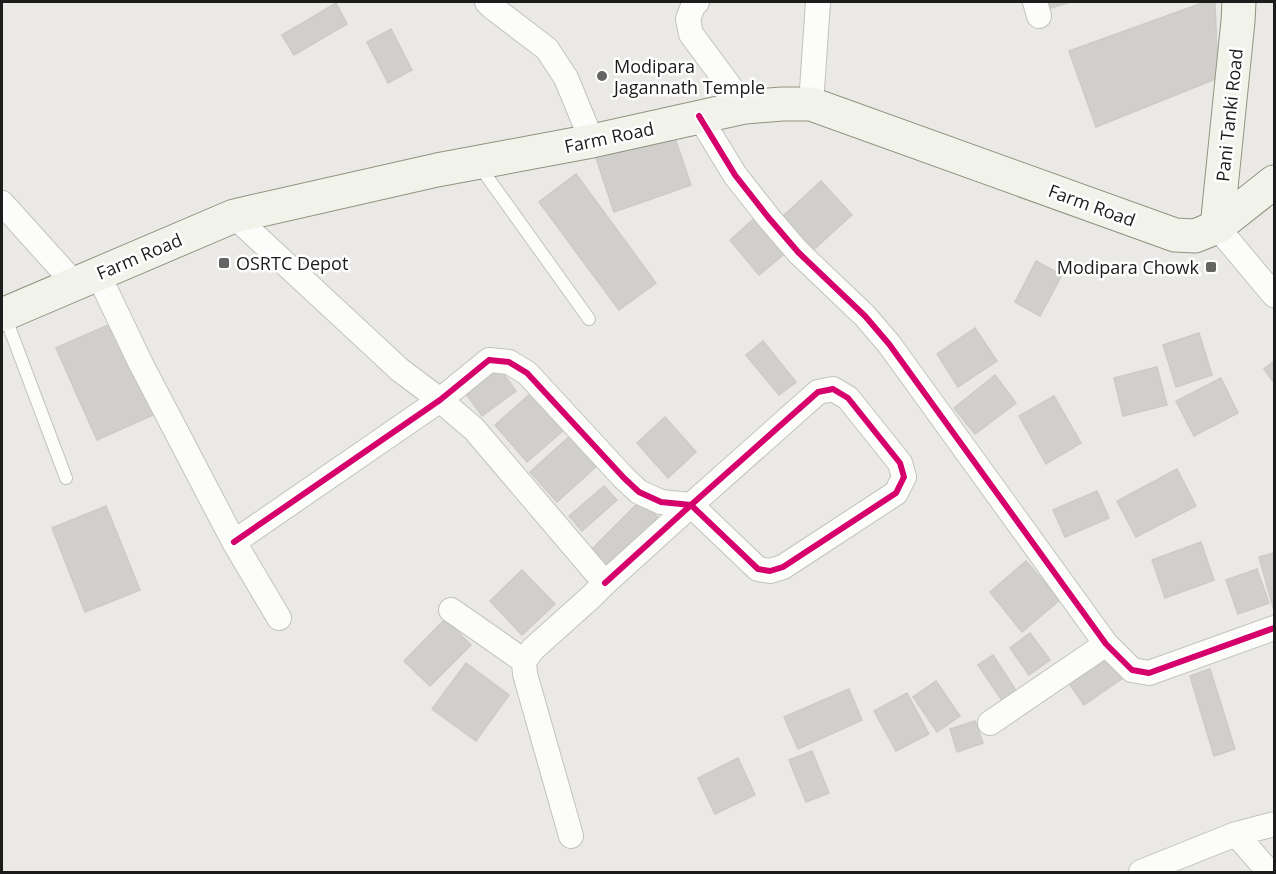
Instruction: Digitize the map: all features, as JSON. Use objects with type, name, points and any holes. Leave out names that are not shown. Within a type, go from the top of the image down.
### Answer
[{"type":"main road","name":"Pani Tanki Road","points":[[1217,228],[1239,2]]},
{"type":"main road","name":"Farm Road","points":[[2,314],[234,216],[437,170],[592,141],[699,116],[745,107],[782,104],[811,104],[1175,235],[1195,236],[1217,228]]},
{"type":"main road","points":[[1217,228],[1274,182]]},
{"type":"street","points":[[487,2],[547,49],[566,78],[592,141]]},
{"type":"street","points":[[697,2],[688,19],[691,34],[745,107]]},
{"type":"street","points":[[811,104],[818,2]]},
{"type":"street","points":[[699,116],[735,176],[768,217],[798,252],[865,316],[889,344],[1106,644],[1132,670],[1149,673],[1275,628]]},
{"type":"street","points":[[2,203],[86,279],[114,310],[234,542],[279,618]]},
{"type":"street","points":[[234,216],[400,370],[474,429],[605,583]]},
{"type":"street","points":[[1217,228],[1275,295]]},
{"type":"street","points":[[234,542],[440,400],[489,360],[508,363],[527,373],[639,492],[661,502],[691,505],[758,569],[770,571],[783,567],[896,493],[904,477],[900,463],[848,398],[833,389],[818,392],[691,505],[605,583],[533,649],[524,661],[525,674],[571,836]]},
{"type":"street","points":[[451,610],[524,661]]},
{"type":"street","points":[[990,723],[1106,644]]},
{"type":"street","points":[[1141,873],[1236,834],[1275,824]]},
{"type":"street","points":[[1236,834],[1269,873]]},
{"type":"lane","points":[[477,163],[589,319]]},
{"type":"lane","points":[[2,314],[66,478]]},
{"type":"building","points":[[1046,2],[1070,2],[1048,9]]},
{"type":"building","points":[[1205,2],[1215,2],[1218,78],[1096,127],[1069,51]]},
{"type":"building","points":[[336,3],[347,24],[294,55],[282,35]]},
{"type":"building","points":[[391,29],[412,70],[388,83],[367,42]]},
{"type":"building","points":[[673,132],[691,185],[614,212],[596,158]]},
{"type":"building","points":[[576,174],[656,283],[619,310],[539,202]]},
{"type":"building","points":[[821,181],[852,215],[811,252],[781,218]]},
{"type":"building","points":[[758,215],[788,251],[759,275],[730,240]]},
{"type":"building","points":[[1036,261],[1062,275],[1040,316],[1015,302]]},
{"type":"building","points":[[115,322],[155,414],[97,440],[56,348]]},
{"type":"building","points":[[975,328],[997,361],[958,387],[937,354]]},
{"type":"building","points":[[1199,333],[1212,375],[1176,387],[1163,345]]},
{"type":"building","points":[[763,341],[796,382],[779,395],[746,355]]},
{"type":"building","points":[[1274,361],[1274,383],[1264,369]]},
{"type":"building","points":[[498,366],[516,391],[482,416],[464,391]]},
{"type":"building","points":[[1157,367],[1167,405],[1123,416],[1114,378]]},
{"type":"building","points":[[995,375],[1016,403],[975,434],[954,408]]},
{"type":"building","points":[[1221,378],[1238,413],[1194,436],[1176,401]]},
{"type":"building","points":[[531,393],[564,430],[527,462],[495,425]]},
{"type":"building","points":[[1054,396],[1081,443],[1046,464],[1019,416]]},
{"type":"building","points":[[665,417],[696,452],[668,478],[637,443]]},
{"type":"building","points":[[572,434],[599,464],[557,502],[530,472]]},
{"type":"building","points":[[1177,469],[1196,506],[1136,537],[1117,501]]},
{"type":"building","points":[[604,486],[617,500],[582,531],[569,516]]},
{"type":"building","points":[[1097,491],[1109,518],[1065,537],[1053,510]]},
{"type":"building","points":[[641,500],[658,517],[608,568],[590,551]]},
{"type":"building","points":[[106,506],[140,590],[85,612],[52,528]]},
{"type":"building","points":[[1201,542],[1214,580],[1165,598],[1152,560]]},
{"type":"building","points":[[1274,553],[1274,606],[1273,607],[1259,557]]},
{"type":"building","points":[[1026,561],[1060,600],[1022,632],[990,592]]},
{"type":"building","points":[[1257,569],[1269,603],[1238,614],[1226,580]]},
{"type":"building","points":[[522,570],[555,604],[522,635],[490,601]]},
{"type":"building","points":[[445,619],[471,645],[430,686],[404,661]]},
{"type":"building","points":[[1030,633],[1050,660],[1029,675],[1010,648]]},
{"type":"building","points":[[1106,652],[1127,675],[1084,705],[1068,682]]},
{"type":"building","points":[[993,655],[1017,692],[1003,702],[978,665]]},
{"type":"building","points":[[466,663],[509,695],[476,741],[432,709]]},
{"type":"building","points":[[1210,669],[1235,749],[1214,756],[1190,676]]},
{"type":"building","points":[[936,681],[960,716],[937,732],[913,697]]},
{"type":"building","points":[[849,689],[862,720],[798,749],[784,717]]},
{"type":"building","points":[[907,693],[929,734],[896,751],[874,711]]},
{"type":"building","points":[[975,721],[983,743],[957,752],[950,729]]},
{"type":"building","points":[[812,751],[829,793],[806,802],[789,760]]},
{"type":"building","points":[[738,758],[755,795],[715,814],[698,778]]},
{"type":"cycle path","points":[[699,116],[735,175],[768,217],[798,252],[865,316],[889,344],[1106,644],[1132,670],[1149,673],[1274,628]]},
{"type":"cycle path","points":[[234,542],[440,400],[489,360],[509,362],[527,373],[624,478],[639,492],[661,502],[691,505],[818,392],[833,389],[848,398],[900,463],[904,477],[896,493],[783,567],[770,571],[758,569],[691,505],[605,583]]},
{"type":"place","name":"Modipara Jagannath Temple","points":[[602,76]]},
{"type":"place","name":"OSRTC Depot","points":[[224,263]]},
{"type":"place","name":"Modipara Chowk","points":[[1211,267]]}]
